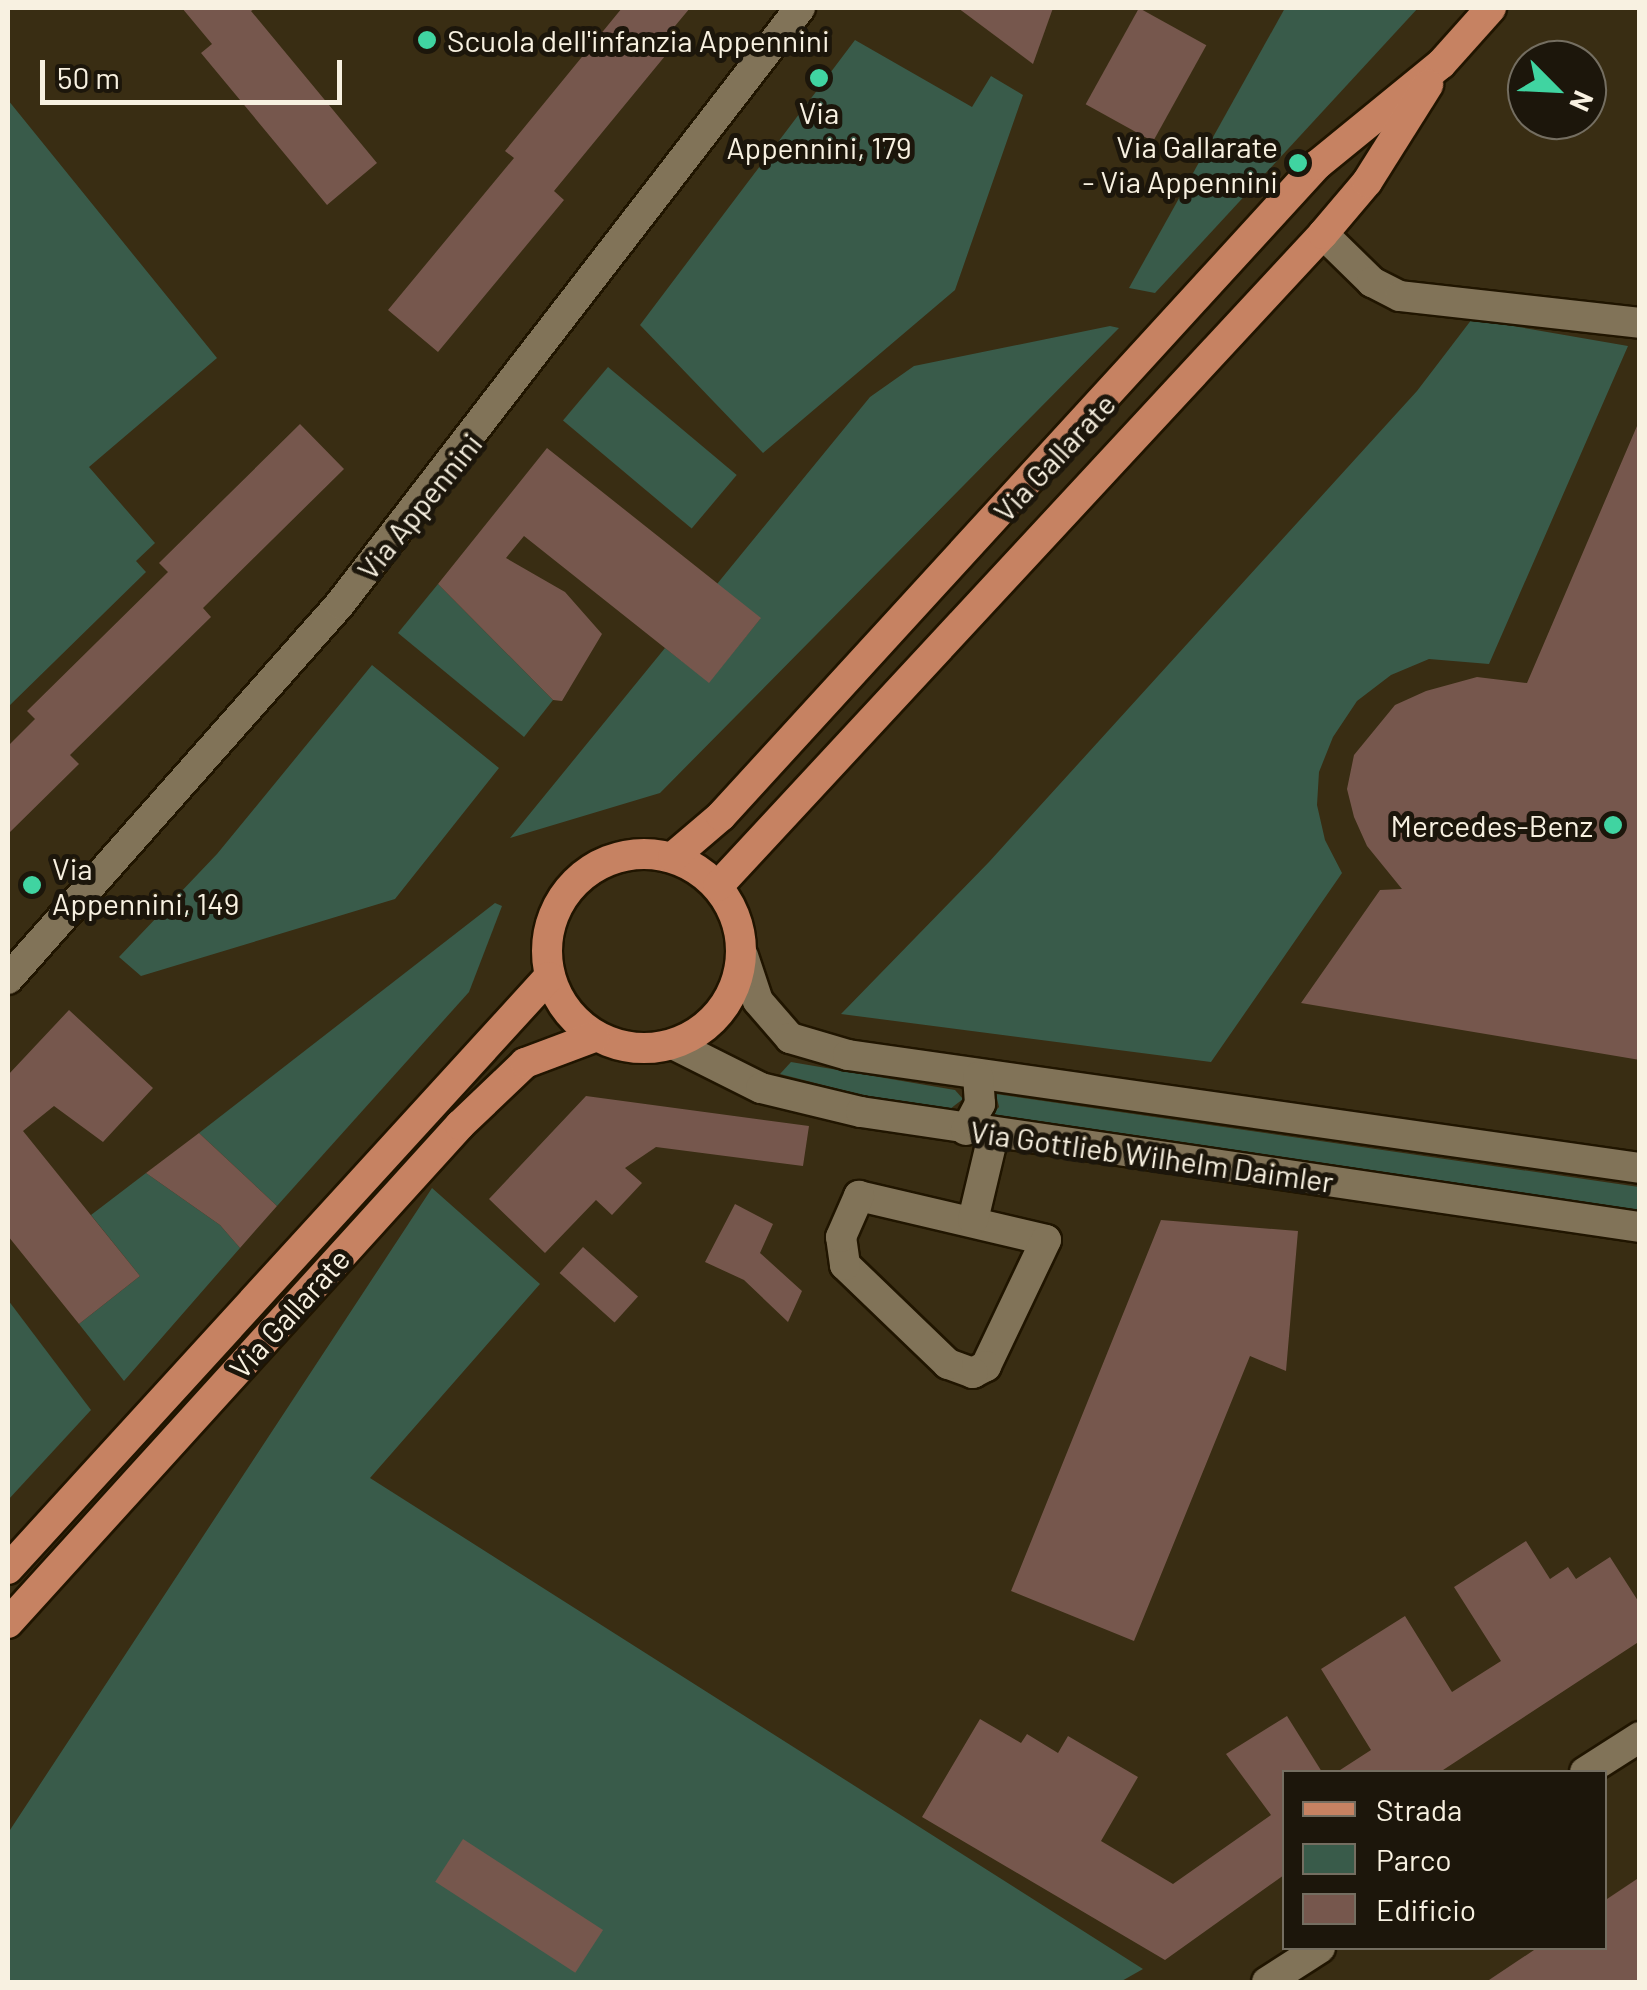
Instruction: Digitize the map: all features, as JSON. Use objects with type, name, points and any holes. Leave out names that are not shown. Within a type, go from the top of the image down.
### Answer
[{"type":"main road","name":"Via Gallarate","points":[[673,857],[721,816],[1318,166],[1441,64],[1491,8]]},
{"type":"main road","name":"Via Gallarate","points":[[718,886],[1323,234],[1367,182],[1441,64]]},
{"type":"main road","points":[[634,853],[673,857],[718,886],[737,918],[743,956],[723,1009],[675,1045],[634,1050],[594,1037],[566,1012],[549,978],[552,917],[568,890],[597,865],[634,853]]},
{"type":"main road","name":"Via Gallarate","points":[[8,1568],[549,978]]},
{"type":"main road","name":"Via Gallarate","points":[[8,1623],[460,1124],[525,1063],[594,1037]]},
{"type":"street","name":"Via Appennini","points":[[8,979],[351,590],[800,8]]},
{"type":"street","points":[[1323,234],[1372,282],[1400,296],[1640,323]]},
{"type":"street","name":"Via Gottlieb Wilhelm Daimler","points":[[743,956],[758,1001],[790,1038],[978,1077],[1640,1168]]},
{"type":"street","name":"Via Gottlieb Wilhelm Daimler","points":[[675,1045],[761,1088],[980,1131],[1640,1227]]},
{"type":"street","points":[[973,1220],[980,1131],[978,1077]]},
{"type":"street","points":[[858,1196],[973,1220],[1046,1240],[995,1354],[973,1373],[948,1364],[839,1254],[858,1196]]},
{"type":"street","points":[[1588,1770],[1640,1737]]},
{"type":"street","points":[[1267,1982],[1317,1950]]},
{"type":"green space","points":[[1285,8],[1418,8],[1155,293],[1129,288]]},
{"type":"green space","points":[[855,40],[972,107],[991,76],[1023,95],[955,290],[763,453],[640,325]]},
{"type":"green space","points":[[8,100],[217,358],[89,467],[155,543],[136,561],[146,572],[8,707]]},
{"type":"green space","points":[[1472,319],[1628,346],[1489,664],[1429,659],[1391,675],[1357,701],[1333,737],[1319,772],[1317,805],[1325,840],[1342,873],[1211,1062],[841,1014],[989,862],[1417,391]]},
{"type":"green space","points":[[1110,326],[1119,328],[660,793],[510,838],[665,648],[709,682],[760,619],[717,584],[870,397],[914,366]]},
{"type":"green space","points":[[608,367],[737,475],[692,529],[563,421]]},
{"type":"green space","points":[[438,584],[553,700],[524,737],[398,633]]},
{"type":"green space","points":[[372,665],[499,768],[395,899],[141,976],[119,957],[217,854]]},
{"type":"green space","points":[[495,903],[502,906],[469,992],[277,1206],[199,1133]]},
{"type":"green space","points":[[791,1062],[955,1090],[963,1099],[950,1109],[878,1099],[780,1074]]},
{"type":"green space","points":[[996,1094],[1639,1187],[1639,1211],[989,1118],[999,1107]]},
{"type":"green space","points":[[146,1173],[220,1225],[240,1248],[124,1381],[79,1324],[140,1276],[91,1215]]},
{"type":"green space","points":[[432,1188],[540,1284],[370,1478],[1143,1969],[1120,1982],[8,1982],[8,1833]]},
{"type":"green space","points":[[8,1300],[91,1410],[8,1500]]},
{"type":"building","points":[[182,8],[256,8],[251,11],[377,163],[327,205],[201,53],[212,44]]},
{"type":"building","points":[[622,8],[690,8],[670,32],[679,39],[554,191],[564,200],[438,352],[388,310],[514,158],[505,151]]},
{"type":"building","points":[[958,8],[1053,8],[1033,64]]},
{"type":"building","points":[[1139,8],[1206,45],[1153,142],[1086,104]]},
{"type":"building","points":[[1640,419],[1640,1060],[1301,1003],[1380,890],[1402,889],[1367,846],[1354,817],[1347,789],[1354,755],[1395,705],[1426,691],[1477,677],[1527,683]]},
{"type":"building","points":[[300,424],[344,469],[203,608],[211,617],[70,755],[79,764],[8,834],[8,746],[35,719],[27,711],[168,572],[159,563]]},
{"type":"building","points":[[547,448],[761,618],[709,683],[524,536],[506,558],[565,592],[602,634],[562,701],[553,700],[438,584]]},
{"type":"building","points":[[69,1010],[153,1088],[103,1142],[54,1106],[23,1131],[140,1276],[79,1324],[8,1236],[8,1075]]},
{"type":"building","points":[[586,1096],[809,1126],[803,1166],[656,1147],[625,1168],[642,1183],[612,1215],[596,1200],[545,1253],[489,1199]]},
{"type":"building","points":[[199,1133],[277,1206],[240,1248],[220,1225],[146,1173]]},
{"type":"building","points":[[735,1204],[773,1224],[760,1253],[802,1291],[788,1322],[744,1280],[705,1262]]},
{"type":"building","points":[[1161,1220],[1298,1231],[1286,1371],[1250,1356],[1134,1641],[1011,1591]]},
{"type":"building","points":[[583,1247],[638,1297],[615,1323],[560,1273]]},
{"type":"building","points":[[1526,1541],[1550,1579],[1568,1567],[1576,1579],[1610,1557],[1640,1604],[1640,1641],[1443,1770],[1340,1770],[1371,1750],[1321,1669],[1405,1616],[1452,1692],[1501,1661],[1454,1587]]},
{"type":"building","points":[[1287,1716],[1321,1770],[1282,1770],[1282,1876],[1165,1960],[922,1817],[980,1719],[1021,1743],[1027,1734],[1058,1753],[1068,1736],[1138,1777],[1101,1841],[1173,1884],[1271,1815],[1226,1754]]},
{"type":"building","points":[[463,1839],[603,1930],[575,1973],[435,1882]]},
{"type":"building","points":[[1640,1877],[1640,1982],[1486,1982],[1534,1950],[1607,1950],[1607,1899]]},
{"type":"place","name":"Scuola dell'infanzia Appennini","points":[[427,40]]},
{"type":"place","name":"Via Appennini, 179","points":[[819,78]]},
{"type":"place","name":"Via Gallarate - Via Appennini","points":[[1298,163]]},
{"type":"place","name":"Mercedes-Benz","points":[[1613,825]]},
{"type":"place","name":"Via Appennini, 149","points":[[32,885]]}]
